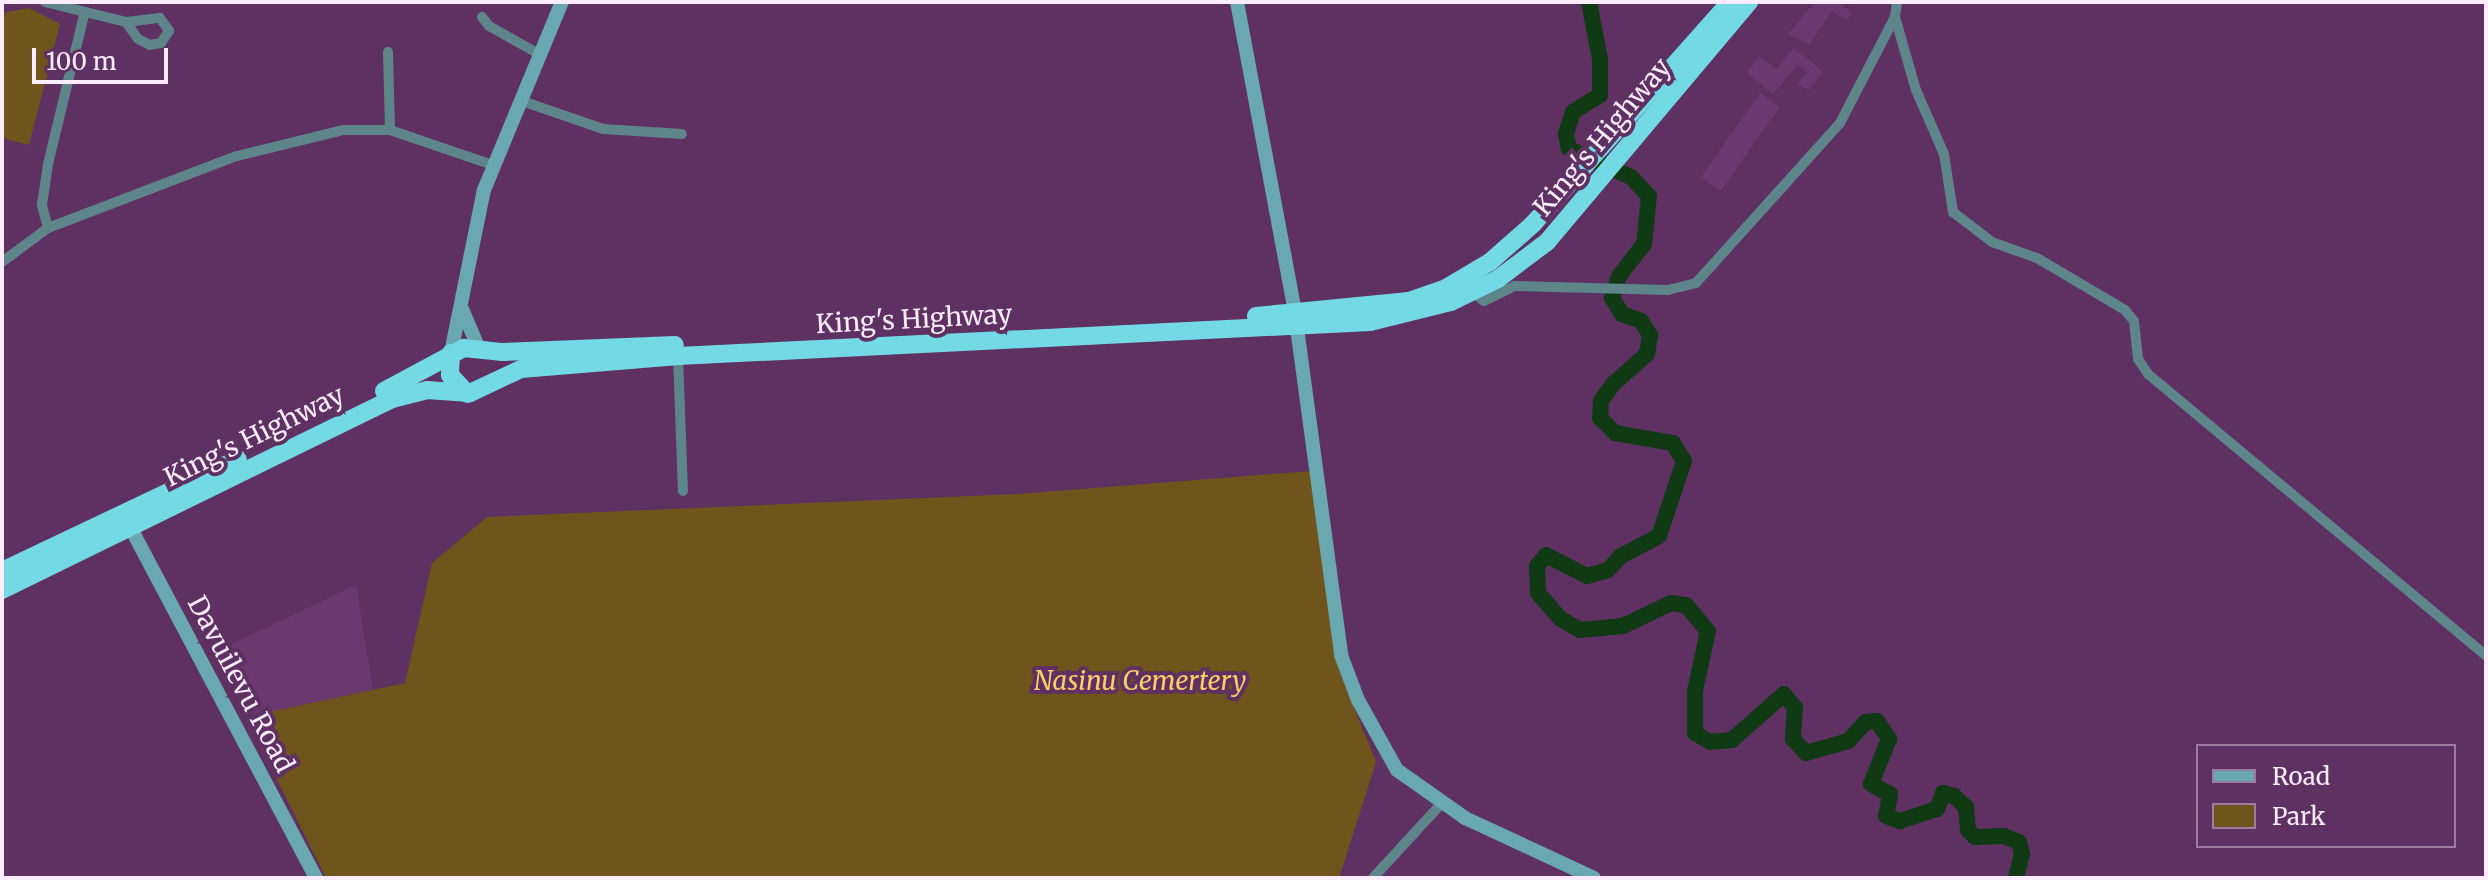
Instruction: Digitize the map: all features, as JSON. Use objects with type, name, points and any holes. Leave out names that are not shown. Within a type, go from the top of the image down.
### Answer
[{"type":"highway","name":"King's Highway","points":[[2,571],[126,519],[392,399],[427,390],[474,391],[521,369],[678,356],[1296,320],[1409,301],[1446,288],[1490,262],[1533,224],[1609,132],[1730,2]]},
{"type":"highway","name":"King's Highway","points":[[2,590],[126,519],[425,372],[451,353],[479,349],[831,339],[1296,320],[1370,322],[1473,292],[1547,242],[1596,189],[1749,2]]},
{"type":"highway","points":[[451,353],[450,375],[474,391],[486,366],[479,349]]},
{"type":"street","points":[[45,2],[84,15],[126,22]]},
{"type":"street","points":[[451,353],[471,239],[493,165],[562,2]]},
{"type":"street","points":[[1237,2],[1296,320],[1341,655],[1377,741],[1397,770],[1442,803],[1594,878]]},
{"type":"street","points":[[1473,292],[1484,301],[1505,287],[1686,288],[1713,269],[1840,123],[1895,17],[1897,2]]},
{"type":"street","points":[[48,228],[42,205],[48,164],[84,15]]},
{"type":"street","points":[[482,17],[499,33],[539,54]]},
{"type":"street","points":[[1895,17],[1916,90],[1944,154],[1953,212],[1992,242],[2037,258],[2125,310],[2134,321],[2138,359],[2148,374],[2486,656]]},
{"type":"street","points":[[388,52],[390,130]]},
{"type":"street","points":[[519,100],[603,129],[682,134]]},
{"type":"street","points":[[2,262],[48,228],[237,156],[344,130],[390,130],[493,165]]},
{"type":"street","points":[[461,305],[479,349]]},
{"type":"street","points":[[678,356],[683,491]]},
{"type":"street","name":"Davuilevu Road","points":[[126,519],[316,878]]},
{"type":"street","points":[[1373,878],[1442,803]]},
{"type":"shaded area","points":[[1815,2],[1840,2],[1852,13],[1847,20],[1832,11],[1810,44],[1788,34]]},
{"type":"shaded area","points":[[1794,48],[1823,72],[1809,90],[1797,84],[1807,72],[1798,65],[1773,94],[1747,73],[1759,56],[1776,69]]},
{"type":"shaded area","points":[[1760,93],[1780,107],[1721,191],[1701,177]]},
{"type":"shaded area","points":[[356,585],[373,690],[246,717],[217,651]]},
{"type":"green space","points":[[29,8],[60,24],[29,145],[2,138],[2,13]]},
{"type":"green space","name":"Nasinu Cemertery","points":[[1311,471],[1339,671],[1376,762],[1339,878],[326,878],[246,717],[405,683],[432,563],[487,517],[1018,494]]},
{"type":"waterway","points":[[1589,2],[1600,59],[1600,95],[1573,112],[1566,134],[1569,149],[1631,177],[1649,196],[1644,244],[1619,276],[1612,298],[1622,314],[1641,321],[1650,335],[1647,354],[1613,384],[1601,401],[1600,418],[1615,433],[1673,443],[1684,461],[1659,536],[1621,556],[1608,570],[1587,576],[1546,555],[1537,566],[1538,593],[1561,619],[1580,630],[1623,626],[1671,603],[1686,605],[1708,631],[1695,691],[1695,733],[1710,742],[1732,740],[1784,694],[1795,708],[1793,739],[1806,753],[1848,741],[1866,722],[1877,721],[1889,739],[1871,784],[1890,794],[1886,816],[1900,821],[1937,809],[1943,793],[1954,796],[1966,807],[1968,830],[1975,837],[2004,836],[2019,842],[2022,854],[2016,878]]}]
